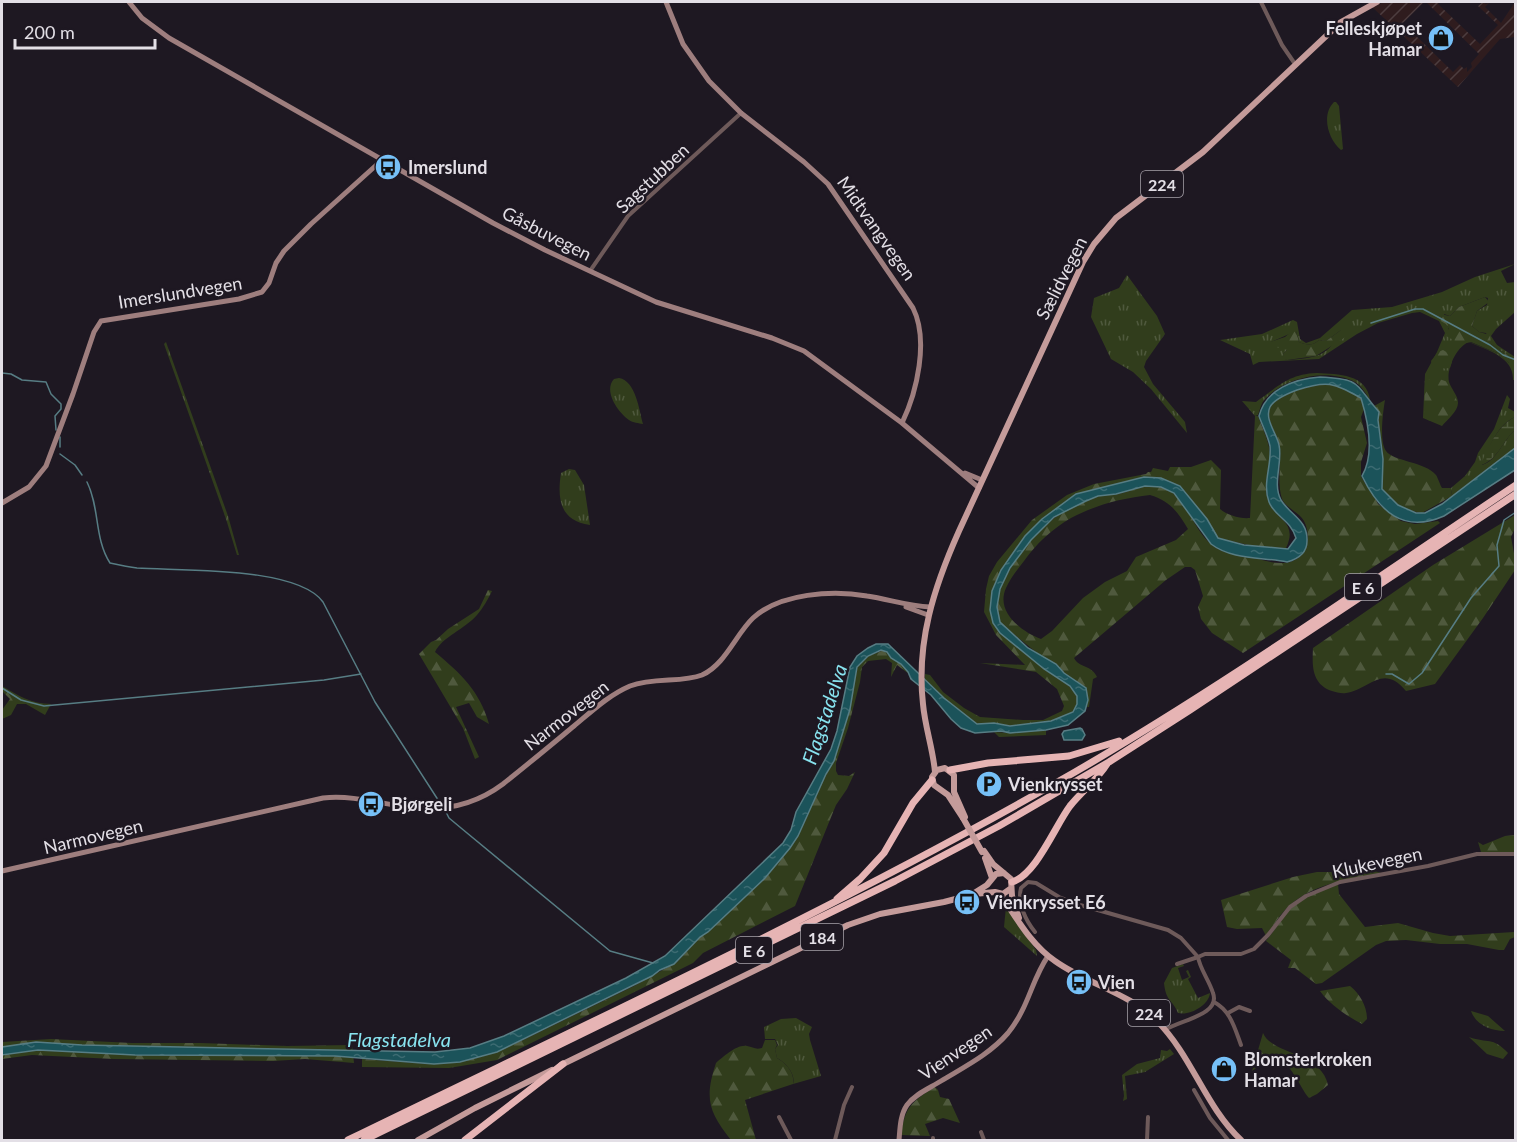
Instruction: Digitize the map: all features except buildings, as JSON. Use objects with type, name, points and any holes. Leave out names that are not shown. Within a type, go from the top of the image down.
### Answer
[{"type":"highway","name":"E 6","points":[[348,1140],[833,903],[995,817],[1136,735],[1273,647],[1515,485]]},
{"type":"highway","name":"E 6","points":[[364,1140],[895,881],[983,834],[1109,762],[1272,657],[1515,494]]},
{"type":"highway","name":"E 6","points":[[948,769],[1069,756],[1136,735]]},
{"type":"highway","name":"E 6","points":[[1011,885],[1033,865],[1069,807],[1109,762]]},
{"type":"highway","name":"E 6","points":[[833,903],[884,853],[921,792],[932,780]]},
{"type":"highway","points":[[465,1140],[563,1064]]},
{"type":"main road","name":"Gåsbuvegen","points":[[129,2],[142,18],[169,38],[502,228],[656,302],[795,347],[818,361],[902,423],[979,488]]},
{"type":"main road","name":"Midtvangvegen","points":[[666,2],[678,35],[709,81],[741,113],[828,184],[914,308],[920,327],[921,353],[917,375],[902,423]]},
{"type":"main road","name":"Sælidvegen","points":[[932,749],[924,717],[922,693],[930,607],[943,568],[982,480],[1077,275],[1094,244],[1116,218],[1203,152],[1341,22],[1377,2]]},
{"type":"main road","name":"Imerslundvegen","points":[[2,503],[27,489],[42,472],[60,430],[94,332],[101,321],[239,299],[261,292],[284,251],[382,160]]},
{"type":"main road","name":"Gåsbuvegen","points":[[960,470],[982,480]]},
{"type":"main road","name":"Narmovegen","points":[[2,871],[323,798],[354,798],[405,807],[438,808],[470,802],[493,791],[596,708],[621,691],[643,682],[692,678],[707,672],[717,663],[751,620],[771,605],[799,597],[839,594],[865,595],[930,607]]},
{"type":"main road","name":"Narmovegen","points":[[896,602],[928,615]]},
{"type":"main road","name":"224","points":[[932,749],[955,778],[954,792],[964,818]]},
{"type":"main road","name":"224","points":[[932,749],[935,772],[932,780],[936,788],[951,799],[993,864],[1009,876],[1021,924]]},
{"type":"main road","points":[[935,772],[948,769]]},
{"type":"main road","points":[[943,791],[954,785]]},
{"type":"main road","name":"224","points":[[983,851],[989,866],[991,887],[1048,956],[1072,972],[1150,1014],[1185,1058],[1223,1121],[1241,1140]]},
{"type":"main road","points":[[991,879],[996,874],[1004,873]]},
{"type":"main road","name":"184","points":[[971,895],[991,879]]},
{"type":"main road","points":[[998,893],[1006,893],[1011,885]]},
{"type":"main road","name":"184","points":[[418,1140],[475,1108],[848,924],[887,912],[971,895],[998,893]]},
{"type":"main road","name":"Vienvegen","points":[[899,1140],[903,1116],[909,1102],[995,1046],[1009,1031],[1026,1006],[1048,956]]},
{"type":"street","points":[[1261,2],[1282,45],[1295,64]]},
{"type":"street","name":"Sagstubben","points":[[590,271],[628,216],[741,113]]},
{"type":"street","name":"Klukevegen","points":[[1177,964],[1205,954],[1241,954],[1254,949],[1290,907],[1306,896],[1340,882],[1477,854],[1515,854]]},
{"type":"street","points":[[1035,932],[1025,915],[1020,898],[1021,888],[1028,882],[1036,883],[1059,897],[1080,905],[1168,930],[1188,944],[1198,957],[1199,964],[1212,990],[1214,1002],[1209,1010],[1176,1023],[1165,1030]]},
{"type":"street","points":[[1214,1002],[1223,1006],[1228,1013],[1241,1045]]},
{"type":"street","points":[[1228,1013],[1239,1007],[1250,1011]]},
{"type":"street","points":[[835,1140],[852,1088]]},
{"type":"street","points":[[1194,1089],[1210,1118],[1228,1140]]},
{"type":"street","points":[[779,1117],[791,1140]]},
{"type":"street","points":[[1147,1140],[1148,1117]]},
{"type":"street","points":[[981,1132],[984,1140]]},
{"type":"shaded area","points":[[1384,2],[1424,2],[1403,23],[1453,72],[1460,65],[1464,69],[1467,67],[1467,72],[1479,54],[1426,2],[1440,2],[1438,4],[1480,44],[1498,25],[1478,6],[1483,2],[1486,4],[1490,2],[1485,7],[1501,23],[1515,2],[1515,37],[1500,39],[1458,87],[1372,7]]},
{"type":"green space","points":[[1334,102],[1339,106],[1343,149],[1341,150],[1333,140],[1328,127],[1328,113]]},
{"type":"green space","points":[[1515,264],[1501,271],[1507,283],[1515,282],[1515,312],[1491,336],[1497,345],[1515,357],[1515,380],[1513,380],[1509,365],[1498,355],[1469,342],[1465,344],[1457,353],[1449,371],[1449,382],[1457,397],[1458,406],[1442,426],[1423,418],[1425,374],[1445,333],[1439,321],[1420,312],[1378,323],[1319,359],[1259,362],[1253,365],[1250,354],[1220,340],[1262,334],[1293,320],[1297,322],[1300,339],[1306,343],[1320,338],[1352,310],[1392,307],[1442,292],[1475,277]],"holes":[[[1485,297],[1488,298],[1487,305],[1477,311],[1472,326],[1479,332],[1486,333],[1491,344],[1509,356],[1509,363],[1497,353],[1467,341],[1449,330],[1444,314],[1450,316],[1459,307]],[[1341,330],[1326,351],[1313,357],[1287,360],[1283,354],[1287,350],[1287,343],[1271,342],[1296,331],[1299,342],[1312,344],[1319,340],[1326,341]]]},
{"type":"green space","points":[[1127,275],[1157,316],[1165,334],[1144,367],[1153,384],[1185,422],[1187,433],[1151,389],[1133,372],[1111,359],[1091,317],[1094,298],[1119,288]]},
{"type":"green space","points":[[1485,297],[1489,302],[1477,311],[1472,326],[1479,332],[1490,335],[1491,344],[1513,361],[1509,363],[1497,353],[1471,342],[1461,344],[1446,336],[1449,329],[1439,320],[1440,314],[1450,316],[1459,307]]},
{"type":"green space","points":[[1345,329],[1348,332],[1347,336],[1316,356],[1287,360],[1284,359],[1283,354],[1287,350],[1287,343],[1280,348],[1270,346],[1270,342],[1285,337],[1292,331],[1296,331],[1299,342],[1309,344],[1319,340],[1326,341]]},
{"type":"green space","points":[[166,342],[228,516],[239,555],[237,555],[164,344]]},
{"type":"green space","points":[[1443,350],[1448,353],[1452,362],[1450,368],[1436,369],[1431,361],[1438,352]]},
{"type":"green space","points":[[1317,373],[1342,375],[1357,380],[1368,391],[1370,400],[1355,382],[1320,375],[1296,380],[1274,391],[1264,400],[1258,415],[1255,416],[1242,401],[1256,402],[1277,386],[1291,379]]},
{"type":"green space","points":[[1436,378],[1448,382],[1457,401],[1457,406],[1441,424],[1428,420],[1424,416],[1425,380]]},
{"type":"green space","points":[[614,379],[625,380],[633,390],[643,424],[629,420],[613,401],[611,384]]},
{"type":"green space","points":[[1321,385],[1338,385],[1361,398],[1364,409],[1361,417],[1367,443],[1361,462],[1361,476],[1378,504],[1401,521],[1415,524],[1438,521],[1440,523],[1243,653],[1212,633],[1201,619],[1198,607],[1203,596],[1195,570],[1185,567],[1166,580],[1074,658],[1079,664],[1092,670],[1097,677],[1093,679],[1089,707],[1087,707],[1086,688],[1037,653],[1000,622],[996,613],[998,597],[1010,568],[1019,554],[1053,519],[1066,510],[1096,496],[1119,494],[1145,486],[1158,486],[1177,497],[1204,537],[1217,549],[1274,563],[1294,561],[1304,551],[1307,530],[1302,518],[1282,499],[1279,480],[1280,449],[1271,424],[1270,408],[1282,396]],"holes":[[[1150,495],[1163,500],[1173,508],[1188,529],[1176,540],[1136,557],[1127,571],[1105,582],[1083,598],[1052,631],[1041,639],[1012,620],[1004,605],[1006,588],[1029,555],[1051,532],[1080,513],[1119,500]]]},
{"type":"green space","points":[[1507,395],[1510,399],[1508,408],[1515,412],[1515,417],[1499,431],[1482,465],[1496,455],[1515,430],[1515,448],[1452,496],[1451,488],[1465,476],[1494,429]]},
{"type":"green space","points":[[1385,400],[1382,434],[1386,451],[1395,457],[1425,467],[1436,475],[1442,488],[1451,488],[1452,496],[1422,513],[1404,508],[1392,501],[1383,492],[1381,486],[1383,452],[1379,412],[1374,406]]},
{"type":"green space","points":[[1255,416],[1258,416],[1270,452],[1266,483],[1268,499],[1290,532],[1286,548],[1258,547],[1217,538],[1207,519],[1180,486],[1161,478],[1144,477],[1076,494],[1042,519],[1025,536],[1001,570],[992,591],[990,610],[1000,633],[1069,686],[1077,696],[1077,704],[1073,712],[1051,721],[1010,726],[994,723],[977,724],[944,698],[925,679],[925,674],[930,675],[943,692],[980,717],[1043,720],[1062,711],[1064,706],[1057,689],[1036,672],[980,663],[1025,665],[996,635],[984,612],[989,576],[997,562],[1032,520],[1067,495],[1094,484],[1146,474],[1153,468],[1168,471],[1170,467],[1191,467],[1211,460],[1221,470],[1220,509],[1234,516],[1250,518]]},
{"type":"green space","points":[[1515,417],[1515,430],[1492,459],[1481,465],[1490,444],[1499,431]]},
{"type":"green space","points":[[569,469],[575,470],[584,485],[590,525],[572,519],[563,507],[560,492],[561,473]]},
{"type":"green space","points":[[1515,515],[1515,528],[1511,537],[1515,570],[1435,684],[1406,691],[1398,683],[1383,678],[1355,691],[1343,693],[1332,691],[1320,684],[1313,668],[1313,648],[1433,565]]},
{"type":"green space","points":[[488,590],[492,591],[477,615],[443,642],[435,652],[468,684],[485,712],[489,724],[477,717],[469,703],[456,707],[479,757],[475,759],[463,728],[419,654],[448,629],[479,609]]},
{"type":"green space","points":[[884,650],[909,674],[897,665],[891,677],[892,663],[886,659],[868,661],[862,667],[848,728],[836,763],[838,775],[849,776],[855,772],[836,805],[795,906],[703,953],[693,963],[497,1060],[449,1068],[362,1067],[362,1059],[431,1064],[460,1062],[480,1057],[521,1041],[634,986],[677,962],[700,937],[757,885],[798,836],[834,761],[850,709],[857,667],[868,656]]},
{"type":"green space","points":[[2,686],[31,701],[51,704],[45,715],[26,704],[17,704],[11,715],[2,719],[2,710],[10,699],[2,691]]},
{"type":"green space","points":[[1046,730],[1046,735],[999,737],[994,732],[1010,733]]},
{"type":"green space","points":[[1515,835],[1515,852],[1481,852],[1478,842],[1483,845],[1505,836]]},
{"type":"green space","points":[[1351,864],[1381,873],[1330,884],[1306,894],[1280,915],[1266,936],[1262,928],[1227,927],[1221,900],[1293,877],[1317,872],[1332,872]]},
{"type":"green space","points":[[1338,884],[1339,894],[1365,927],[1398,923],[1450,936],[1514,932],[1515,937],[1510,939],[1504,950],[1467,944],[1386,941],[1376,945],[1322,983],[1316,984],[1295,968],[1288,968],[1291,960],[1266,941],[1290,909],[1307,897]]},
{"type":"green space","points":[[1006,907],[1036,950],[1037,956],[1004,927]]},
{"type":"green space","points":[[1183,964],[1184,966],[1178,968],[1182,980],[1189,977],[1186,971],[1188,970],[1191,977],[1188,979],[1198,998],[1210,993],[1203,1005],[1188,1013],[1178,1013],[1168,997],[1164,983],[1172,968]]},
{"type":"green space","points":[[1350,986],[1360,997],[1366,1009],[1367,1019],[1362,1024],[1339,1010],[1320,991]]},
{"type":"green space","points":[[1471,1011],[1488,1016],[1505,1031],[1485,1026],[1476,1020]]},
{"type":"green space","points":[[796,1018],[812,1027],[809,1034],[810,1040],[821,1076],[793,1084],[793,1076],[789,1069],[777,1058],[775,1049],[778,1045],[775,1039],[765,1039],[764,1027],[781,1019]]},
{"type":"green space","points":[[1263,1033],[1276,1046],[1316,1066],[1324,1074],[1328,1085],[1309,1098],[1290,1068],[1279,1060],[1270,1060],[1252,1071]]},
{"type":"green space","points":[[1469,1037],[1494,1042],[1508,1053],[1503,1059],[1487,1054]]},
{"type":"green space","points":[[51,1039],[132,1043],[352,1045],[354,1063],[305,1059],[273,1061],[114,1059],[32,1055],[2,1059],[2,1042]]},
{"type":"green space","points":[[765,1040],[775,1040],[777,1058],[789,1069],[793,1076],[793,1084],[745,1100],[756,1140],[731,1140],[713,1113],[711,1104],[710,1086],[716,1063],[730,1051],[739,1047],[762,1048]]},
{"type":"green space","points":[[1170,1049],[1174,1054],[1145,1072],[1125,1076],[1127,1099],[1123,1101],[1122,1075],[1137,1064],[1160,1058],[1161,1050]]},
{"type":"green space","points":[[935,1087],[940,1097],[949,1099],[960,1123],[943,1118],[925,1124],[930,1136],[901,1135],[910,1106]]},
{"type":"water","points":[[1320,377],[1344,379],[1351,382],[1361,389],[1379,412],[1383,459],[1382,489],[1398,505],[1416,513],[1425,513],[1442,504],[1515,448],[1515,470],[1444,516],[1416,522],[1394,516],[1376,500],[1362,476],[1368,458],[1369,437],[1361,398],[1337,386],[1323,384],[1297,390],[1282,397],[1272,404],[1269,412],[1280,452],[1278,494],[1302,523],[1307,534],[1305,549],[1295,559],[1287,562],[1248,557],[1219,549],[1211,544],[1174,493],[1161,487],[1145,486],[1098,496],[1054,517],[1031,540],[1010,568],[1000,589],[997,607],[1000,622],[1028,648],[1056,664],[1064,673],[1086,688],[1088,700],[1085,711],[1068,725],[1046,730],[975,733],[961,728],[951,719],[931,695],[911,679],[901,664],[891,658],[887,652],[881,650],[868,656],[857,667],[850,709],[834,761],[790,848],[765,878],[674,964],[652,976],[497,1052],[460,1062],[434,1064],[335,1056],[135,1055],[38,1050],[2,1055],[2,1047],[36,1042],[82,1045],[435,1052],[470,1048],[504,1036],[626,978],[665,956],[783,843],[791,830],[796,812],[831,749],[850,667],[857,656],[868,648],[876,644],[888,644],[944,698],[977,724],[994,723],[1010,726],[1051,721],[1073,712],[1077,704],[1077,696],[1070,686],[1044,669],[1000,633],[993,623],[990,610],[992,591],[1001,570],[1025,536],[1042,519],[1076,494],[1144,477],[1161,478],[1180,486],[1207,519],[1218,538],[1244,545],[1288,549],[1296,538],[1294,532],[1269,502],[1266,488],[1270,446],[1259,416],[1268,399],[1282,387],[1300,380]]},
{"type":"water","points":[[1080,728],[1085,735],[1082,740],[1064,740],[1062,734],[1064,731]]},
{"type":"waterway","points":[[1371,323],[1415,309],[1423,309],[1490,345],[1503,355],[1516,360]]},
{"type":"waterway","points":[[2,373],[11,374],[22,380],[46,382],[51,394],[61,404],[61,409],[55,416],[56,430]]},
{"type":"waterway","points":[[60,437],[60,447]]},
{"type":"waterway","points":[[60,454],[75,465],[82,475]]},
{"type":"waterway","points":[[87,482],[94,502],[101,543],[110,563],[137,568],[264,576],[309,590],[323,602],[375,702],[442,806]]},
{"type":"waterway","points":[[1386,674],[1392,674],[1409,684],[1422,673],[1471,598],[1499,566],[1497,545],[1504,520],[1516,512]]},
{"type":"waterway","points":[[2,688],[21,700],[44,706],[324,680],[361,674]]},
{"type":"waterway","points":[[445,810],[449,818],[610,951],[653,963]]},
{"type":"place","name":"Felleskjøpet Hamar","points":[[1441,38]]},
{"type":"place","name":"Imerslund","points":[[388,167]]},
{"type":"place","name":"Vienkrysset","points":[[989,784]]},
{"type":"place","name":"Bjørgeli","points":[[371,804]]},
{"type":"place","name":"Vienkrysset E6","points":[[967,902]]},
{"type":"place","name":"Vien","points":[[1079,982]]},
{"type":"place","name":"Blomsterkroken Hamar","points":[[1224,1069]]},
{"type":"water label","name":"Flagstadelva","points":[[824,714]]},
{"type":"water label","name":"Flagstadelva","points":[[399,1039]]}]
